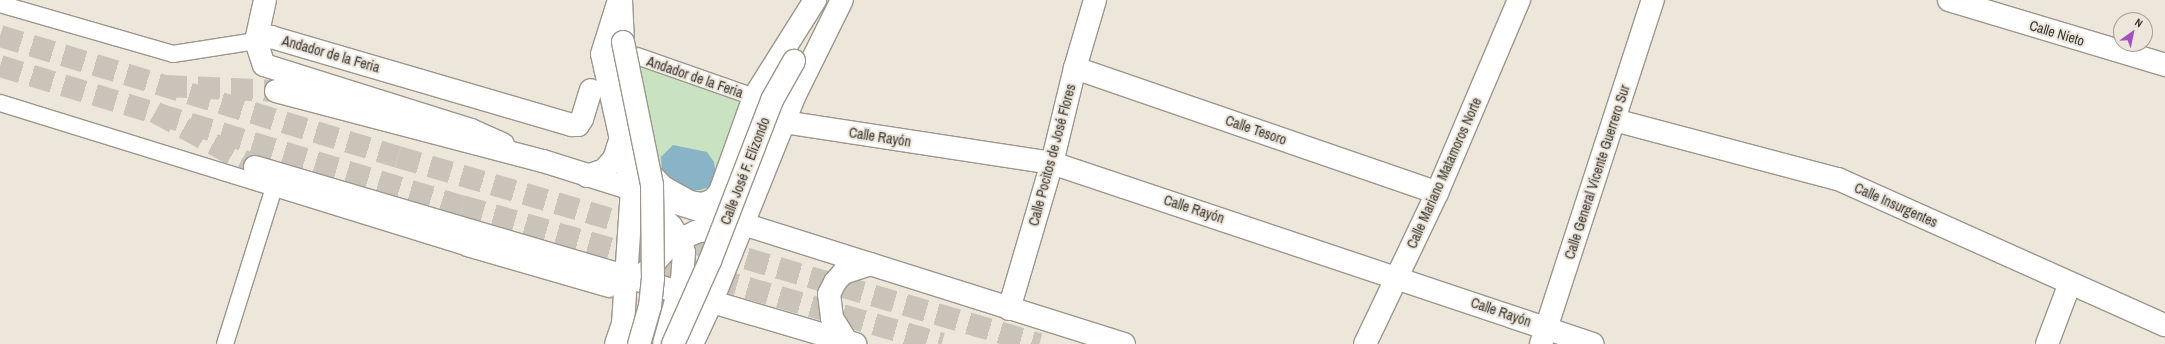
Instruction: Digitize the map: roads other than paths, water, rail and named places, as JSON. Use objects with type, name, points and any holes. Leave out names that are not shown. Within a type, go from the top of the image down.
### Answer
[{"type":"street","points":[[265,0],[256,41],[264,64],[471,130],[543,161]]},
{"type":"street","points":[[620,0],[630,49],[652,192],[653,278],[650,306],[639,344]]},
{"type":"street","points":[[616,344],[633,278],[632,189],[602,54],[620,0]]},
{"type":"street","points":[[621,137],[632,155],[663,187],[679,198],[703,204],[713,200],[720,192],[754,98],[815,0]]},
{"type":"street","name":"Calle José F. Elizondo","points":[[673,344],[710,261],[772,100],[794,61],[823,0]]},
{"type":"street","points":[[692,344],[712,301],[784,122],[842,0]]},
{"type":"street","name":"Calle Pocitos de José Flores","points":[[1009,309],[1052,162],[1075,68],[1095,0]]},
{"type":"street","name":"Calle Mariano Matamoros Norte","points":[[1365,344],[1437,192],[1519,0]]},
{"type":"street","name":"Calle General Vicente Guerrero Sur","points":[[1543,336],[1653,0]]},
{"type":"street","name":"Calle Nieto","points":[[1949,0],[2165,65]]},
{"type":"street","name":"Andador de la Feria","points":[[0,4],[174,54],[256,41],[271,37],[572,125],[578,125],[582,119],[591,90]]},
{"type":"street","name":"Andador de la Feria","points":[[630,49],[754,98]]},
{"type":"street","name":"Calle Tesoro","points":[[1075,68],[1437,192]]},
{"type":"street","points":[[276,91],[543,161],[1124,344]]},
{"type":"street","points":[[0,103],[274,188],[609,289]]},
{"type":"street","name":"Calle Insurgentes","points":[[1614,120],[1838,179],[2165,325]]},
{"type":"street","name":"Calle Rayón","points":[[784,122],[1052,162],[1396,277],[1543,336],[1593,344]]},
{"type":"street","points":[[587,176],[604,170],[614,159],[621,137]]},
{"type":"street","points":[[255,167],[851,343]]},
{"type":"street","points":[[225,344],[274,188]]},
{"type":"street","points":[[632,189],[656,210],[680,240],[684,264],[664,344]]},
{"type":"street","points":[[633,278],[680,240],[696,232],[743,225]]},
{"type":"street","points":[[851,343],[832,318],[829,294],[835,282],[843,273],[870,264]]},
{"type":"street","points":[[590,266],[609,289],[622,324]]},
{"type":"street","points":[[2047,344],[2070,283]]},
{"type":"water","points":[[673,145],[707,152],[714,162],[716,175],[709,187],[700,190],[685,190],[671,182],[662,172],[661,157]]},
{"type":"tunnel","points":[[0,36],[398,157],[1039,344]]},
{"type":"tunnel","points":[[0,66],[462,206],[942,344]]},
{"type":"tunnel","points":[[165,86],[276,91]]},
{"type":"tunnel","points":[[155,112],[255,167]]}]
